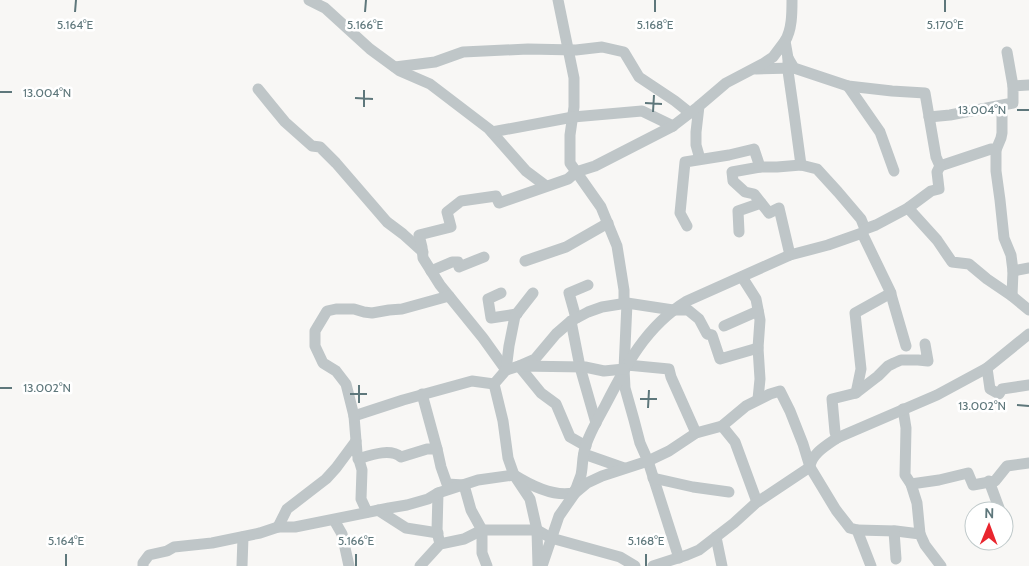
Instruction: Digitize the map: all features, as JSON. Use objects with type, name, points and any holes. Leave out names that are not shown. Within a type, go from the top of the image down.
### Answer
[{"type":"street","points":[[309,0],[325,8],[370,49],[395,68],[430,84],[492,132],[526,171],[546,186]]},
{"type":"street","points":[[558,0],[574,78],[570,163],[601,207],[617,246],[625,303],[625,388],[640,443],[685,560]]},
{"type":"street","points":[[506,370],[440,285],[423,258],[419,235],[451,227],[447,212],[462,201],[496,196],[499,203],[568,179],[576,172],[595,166],[673,126],[726,83],[773,57],[788,38],[792,0]]},
{"type":"street","points":[[786,41],[801,165]]},
{"type":"street","points":[[395,68],[435,62],[463,52],[528,49],[568,50],[602,47],[624,52],[639,77],[675,101],[694,110]]},
{"type":"street","points":[[929,117],[1013,103],[1013,86],[1007,52]]},
{"type":"street","points":[[752,69],[790,65],[848,86],[925,93],[936,157],[940,166]]},
{"type":"street","points":[[1013,86],[1029,85]]},
{"type":"street","points":[[848,86],[880,132],[894,171]]},
{"type":"street","points":[[258,89],[286,122],[312,146],[320,147],[336,163],[387,222],[423,252]]},
{"type":"street","points":[[1000,106],[1002,112],[1002,133],[996,150],[996,171],[1004,238],[1011,255],[1013,271],[1012,296]]},
{"type":"street","points":[[694,110],[696,144],[700,159]]},
{"type":"street","points":[[492,132],[572,117],[642,111],[673,126]]},
{"type":"street","points":[[687,226],[680,213],[685,162],[754,149],[760,167]]},
{"type":"street","points":[[540,566],[559,516],[575,492],[581,474],[585,450],[596,423],[625,367],[642,341],[660,321],[673,310],[687,302],[790,255],[828,245],[876,225],[908,208],[931,191],[939,189],[937,172],[940,166],[986,150],[996,150]]},
{"type":"street","points":[[729,155],[733,181],[745,192],[754,194],[769,213],[779,208],[790,255]]},
{"type":"street","points":[[732,172],[760,167],[801,165],[817,169],[861,219],[863,231],[891,293],[906,346]]},
{"type":"street","points":[[739,232],[738,211],[761,203]]},
{"type":"street","points":[[908,208],[937,240],[952,262],[969,264],[1029,310]]},
{"type":"street","points":[[525,261],[566,247],[608,223]]},
{"type":"street","points":[[431,271],[452,262],[458,262],[459,267],[484,257]]},
{"type":"street","points":[[1013,271],[1029,268]]},
{"type":"street","points":[[742,277],[756,299],[760,320],[758,399]]},
{"type":"street","points":[[588,285],[569,293],[580,367],[596,423]]},
{"type":"street","points":[[501,293],[488,299],[492,318],[517,314]]},
{"type":"street","points":[[506,370],[515,316],[533,293]]},
{"type":"street","points":[[856,393],[861,369],[855,313],[891,293]]},
{"type":"street","points":[[449,296],[402,309],[372,313],[336,308],[327,311],[315,331],[315,346],[323,363],[336,371],[346,384],[354,416],[357,453],[362,470],[362,499],[372,511],[406,528],[439,539],[464,538],[482,530],[537,530],[551,538],[620,557],[635,566]]},
{"type":"street","points":[[494,384],[506,370],[535,359],[556,334],[574,320],[602,307],[625,303],[673,310],[688,310],[699,319],[707,334],[712,335],[720,358],[758,348]]},
{"type":"street","points":[[724,326],[758,312]]},
{"type":"street","points":[[810,467],[810,461],[822,448],[837,438],[916,405],[987,368],[1029,334]]},
{"type":"street","points":[[837,438],[832,399],[856,393],[894,363],[902,360],[928,361],[925,344]]},
{"type":"street","points":[[519,366],[580,367],[604,371],[625,367],[669,369],[696,433]]},
{"type":"street","points":[[519,366],[541,393],[556,404],[570,437],[585,450],[624,468]]},
{"type":"street","points":[[987,368],[990,389],[999,394],[1002,389],[1029,385]]},
{"type":"street","points":[[354,416],[422,394],[472,381],[494,384]]},
{"type":"street","points":[[494,384],[504,421],[508,458],[514,475],[530,499],[537,530],[540,566]]},
{"type":"street","points":[[143,566],[142,563],[149,556],[174,547],[212,543],[278,527],[295,527],[408,505],[478,480],[514,475],[523,482],[561,494],[575,492],[587,483],[624,468],[648,461],[669,451],[696,433],[722,426],[746,406],[758,399],[780,391],[790,411],[810,467],[836,510],[850,528],[920,534]]},
{"type":"street","points":[[422,394],[447,484],[464,485]]},
{"type":"street","points":[[903,409],[907,456],[905,475],[911,484],[917,503],[920,534],[925,545],[941,566]]},
{"type":"street","points":[[722,426],[735,442],[757,502]]},
{"type":"street","points":[[278,527],[287,509],[326,479],[356,441]]},
{"type":"street","points":[[358,459],[393,453],[401,457],[427,449],[437,449]]},
{"type":"street","points":[[911,484],[968,473],[973,485],[995,481],[1007,466],[1029,463]]},
{"type":"street","points":[[654,566],[685,560],[734,523],[757,502],[810,467]]},
{"type":"street","points":[[654,478],[694,487],[729,492]]},
{"type":"street","points":[[989,481],[996,501]]},
{"type":"street","points":[[464,485],[472,510],[482,530],[482,553],[488,566]]},
{"type":"street","points":[[420,566],[439,539],[438,493]]},
{"type":"street","points":[[334,520],[342,534],[349,566]]},
{"type":"street","points":[[857,530],[871,566]]},
{"type":"street","points":[[894,531],[896,559]]},
{"type":"street","points":[[242,566],[243,537]]},
{"type":"street","points":[[716,537],[722,566]]}]
